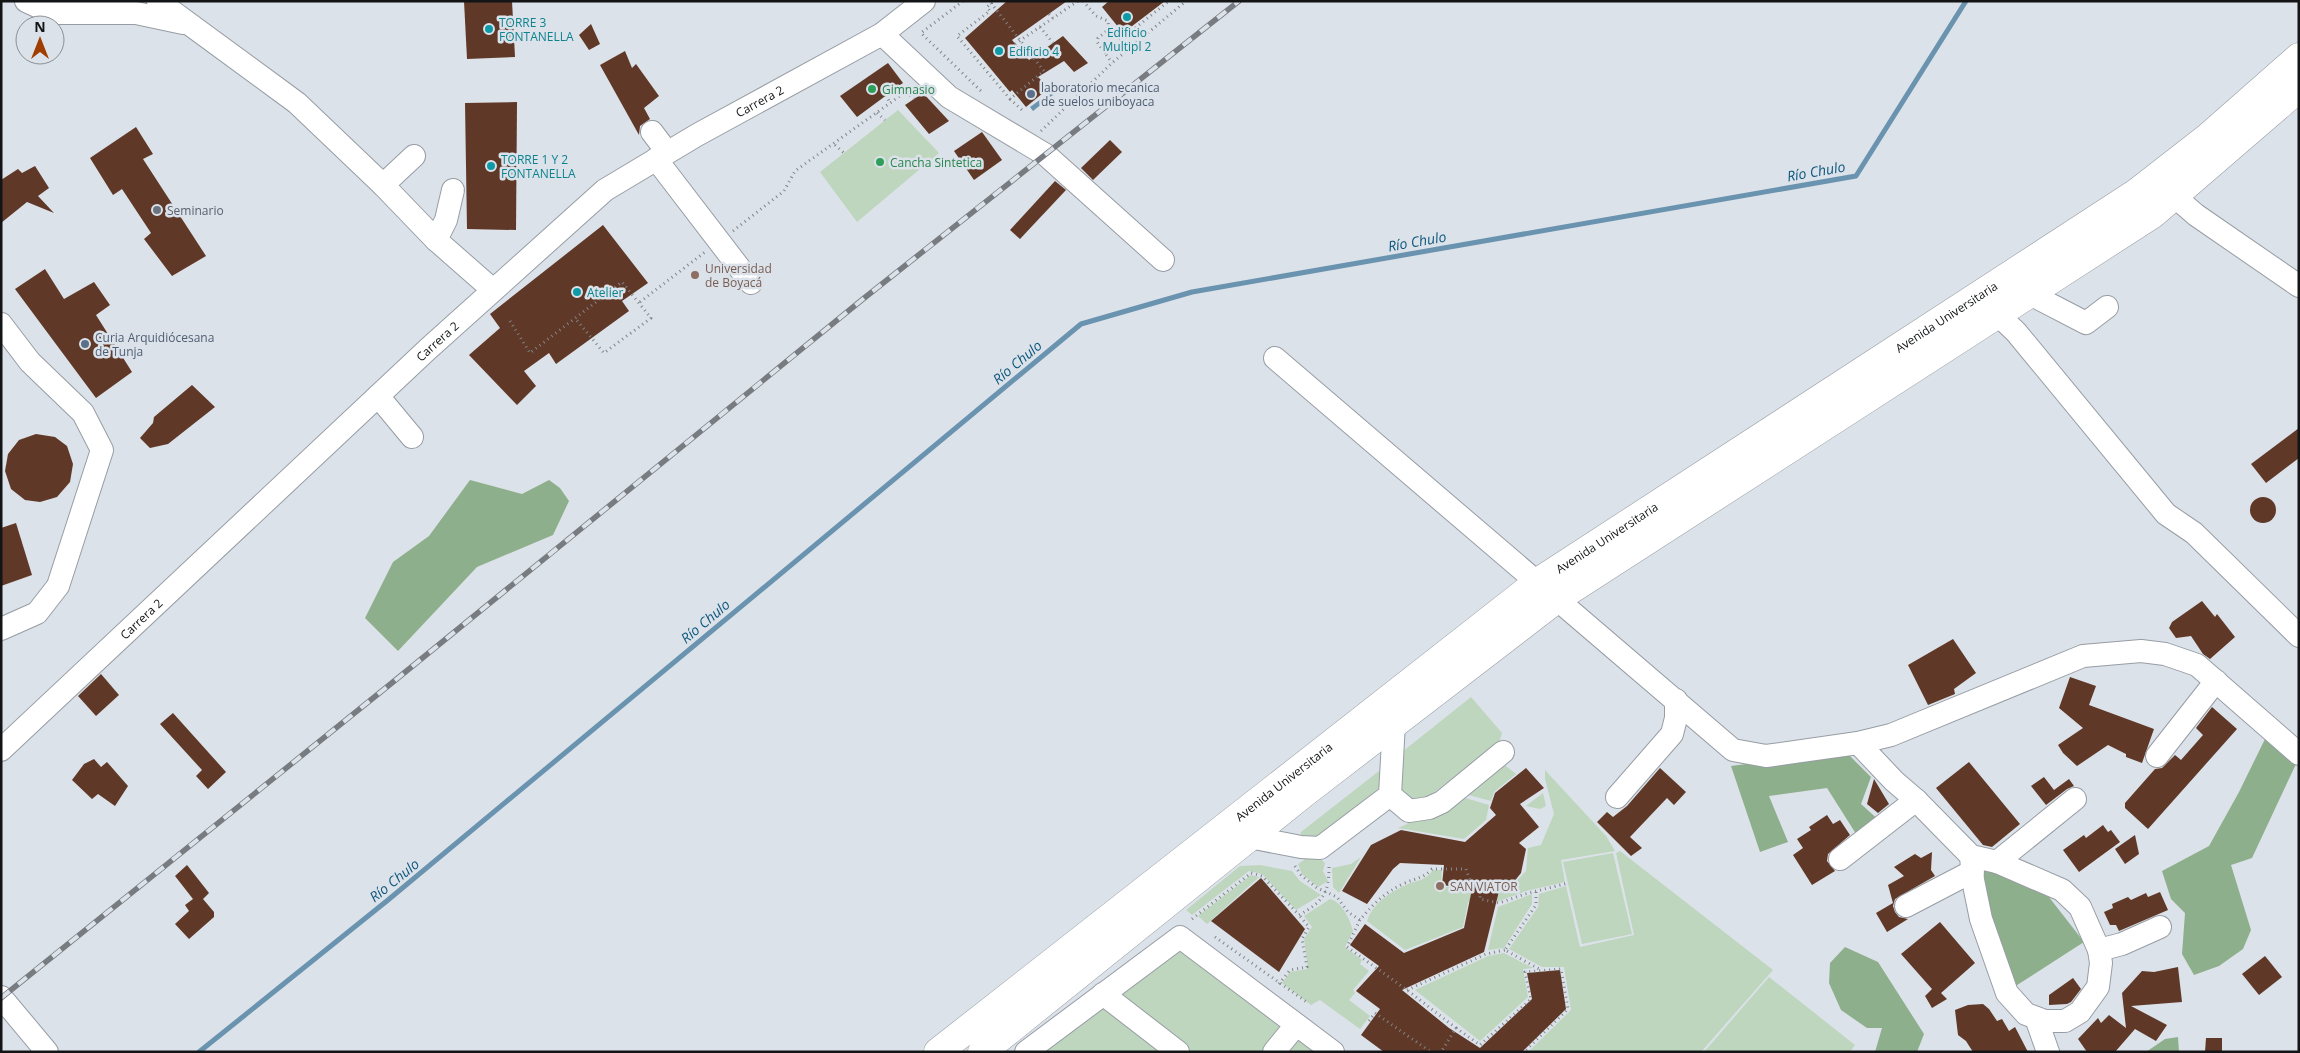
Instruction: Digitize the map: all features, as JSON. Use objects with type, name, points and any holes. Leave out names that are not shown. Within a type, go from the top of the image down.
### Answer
[{"type":"main road","name":"Avenida Universitaria","points":[[938,1052],[1548,590],[2136,193],[2208,137],[2299,57]]},
{"type":"main road","name":"Avenida Universitaria","points":[[991,1046],[1249,837],[1394,723],[1548,590],[1996,314],[2153,214],[2299,88]]},
{"type":"street","points":[[26,1],[52,13],[136,13],[191,25]]},
{"type":"street","points":[[158,1],[297,103],[383,185],[436,240],[493,290]]},
{"type":"street","name":"Carrera 2","points":[[1,750],[378,396],[605,190],[662,156],[882,34],[924,1]]},
{"type":"street","points":[[882,34],[949,97],[1046,155],[1164,260]]},
{"type":"street","points":[[652,132],[662,156],[751,283]]},
{"type":"street","points":[[383,185],[414,156]]},
{"type":"street","points":[[436,240],[446,220],[453,190]]},
{"type":"street","points":[[2174,196],[2196,215],[2299,286]]},
{"type":"street","points":[[2028,293],[2086,323],[2107,307]]},
{"type":"street","points":[[1996,314],[2016,332],[2166,514],[2194,533],[2299,636]]},
{"type":"street","points":[[1,324],[30,362],[83,412],[102,450],[58,586],[37,614],[1,629]]},
{"type":"street","points":[[1275,358],[1733,750],[1766,756],[1891,735],[2083,656],[2141,651],[2165,654],[2196,665],[2299,754]]},
{"type":"street","points":[[378,396],[412,436]]},
{"type":"street","points":[[2157,756],[2216,681]]},
{"type":"street","points":[[1616,797],[1672,734],[1676,718],[1676,700]]},
{"type":"street","points":[[1249,837],[1301,847],[1320,848],[1390,795],[1394,723]]},
{"type":"street","points":[[1858,742],[1894,781],[1916,800],[1972,863],[1981,920],[2008,992],[2026,1014],[2045,1021],[2065,1020],[2080,1012],[2098,987],[2101,963],[2099,950],[2080,907],[2062,890],[1997,862],[1972,863],[1906,906]]},
{"type":"street","points":[[1390,795],[1409,811],[1430,808],[1442,802],[1503,752]]},
{"type":"street","points":[[1997,862],[2075,799]]},
{"type":"street","points":[[1840,859],[1916,800]]},
{"type":"street","points":[[2099,950],[2122,944],[2160,927]]},
{"type":"street","points":[[991,1046],[1027,1052],[1180,937],[1333,1052]]},
{"type":"street","points":[[1103,994],[1178,1052]]},
{"type":"street","points":[[1,997],[47,1052]]},
{"type":"street","points":[[2036,1018],[2048,1052]]},
{"type":"street","points":[[1274,1052],[1296,1024]]},
{"type":"path","points":[[963,1],[921,34],[988,98]]},
{"type":"path","points":[[1015,44],[1078,1]]},
{"type":"path","points":[[1083,1],[1096,16],[1108,21],[1109,29],[1098,38],[1097,42],[1112,63]]},
{"type":"path","points":[[1104,53],[1169,1]]},
{"type":"path","points":[[1039,133],[1112,63],[1186,1]]},
{"type":"path","points":[[1010,98],[1044,71],[992,2],[987,7],[990,11],[957,36],[1010,98],[1022,110]]},
{"type":"path","points":[[1049,14],[1053,18]]},
{"type":"path","points":[[1040,27],[1053,43]]},
{"type":"path","points":[[729,234],[784,191],[795,171],[911,88]]},
{"type":"path","points":[[906,92],[914,99]]},
{"type":"path","points":[[886,95],[890,103]]},
{"type":"path","points":[[877,113],[885,120]]},
{"type":"path","points":[[835,144],[844,153]]},
{"type":"path","points":[[510,322],[530,353],[575,318],[622,282],[651,318],[604,353],[575,318]]},
{"type":"path","points":[[1290,861],[1301,875],[1317,888],[1337,898],[1348,912],[1360,920]]},
{"type":"path","points":[[1299,915],[1307,911],[1326,893],[1329,885],[1329,867]]},
{"type":"path","points":[[1524,1052],[1568,1009],[1561,969],[1525,972],[1531,998],[1480,1045],[1408,990],[1347,947],[1360,920],[1376,900],[1406,883],[1426,876],[1432,869],[1466,869],[1472,886],[1481,889],[1480,900],[1499,903],[1568,883]]},
{"type":"path","points":[[1192,919],[1251,873],[1262,876],[1309,928],[1302,939],[1307,967],[1290,970],[1279,984]]},
{"type":"path","points":[[1505,950],[1536,905],[1536,892]]},
{"type":"path","points":[[1169,902],[1198,924]]},
{"type":"path","points":[[1211,933],[1279,984],[1308,1003]]},
{"type":"path","points":[[1408,990],[1486,954],[1505,950],[1542,970]]},
{"type":"path","points":[[1368,1021],[1375,1013],[1431,1052]]},
{"type":"path","points":[[1441,1052],[1456,1028]]},
{"type":"green space","name":"Cancha Sintetica","points":[[898,110],[939,153],[857,222],[820,172]]},
{"type":"green space","points":[[470,480],[522,494],[549,480],[560,488],[569,501],[553,535],[477,567],[398,651],[365,618],[393,562],[429,536]]},
{"type":"green space","points":[[1471,697],[1502,733],[1499,743],[1428,797],[1412,799],[1400,788],[1402,752]]},
{"type":"green space","points":[[2265,739],[2296,764],[2252,858],[2231,865],[2251,930],[2243,949],[2219,966],[2194,975],[2182,954],[2185,913],[2171,899],[2162,871],[2209,846],[2239,792]]},
{"type":"green space","points":[[1845,751],[1871,777],[1861,804],[1882,823],[1858,837],[1827,788],[1769,796],[1788,842],[1760,852],[1731,766]]},
{"type":"green space","points":[[1502,763],[1516,774],[1494,792],[1491,801],[1465,794]]},
{"type":"green space","points":[[1545,770],[1606,836],[1615,851],[1561,860],[1565,882],[1526,891],[1499,901],[1487,899],[1489,889],[1509,889],[1526,871],[1528,848],[1541,845],[1554,814],[1545,779]]},
{"type":"green space","points":[[1379,771],[1383,773],[1383,785],[1314,840],[1300,841],[1301,832]]},
{"type":"green space","points":[[1543,793],[1546,806],[1540,809],[1526,806]]},
{"type":"green space","points":[[1462,797],[1489,805],[1486,820],[1464,839],[1398,828],[1407,824],[1417,815]]},
{"type":"green space","points":[[1620,851],[1773,970],[1701,1052],[1528,1052],[1571,1010],[1564,967],[1542,967],[1509,949],[1538,907],[1539,894],[1566,886],[1580,947],[1634,935],[1616,853]]},
{"type":"green space","points":[[1613,853],[1632,934],[1582,944],[1563,862]]},
{"type":"green space","points":[[1302,856],[1319,857],[1325,863],[1323,871],[1328,881],[1318,887],[1302,874],[1298,864],[1304,860]]},
{"type":"green space","points":[[1361,857],[1339,893],[1333,887],[1332,868],[1351,864]]},
{"type":"green space","points":[[1260,865],[1292,871],[1300,881],[1321,895],[1296,910],[1262,874],[1249,871],[1192,915],[1186,910],[1240,866]]},
{"type":"green space","points":[[1433,870],[1442,870],[1441,886],[1467,889],[1469,884],[1476,889],[1472,900],[1468,902],[1463,927],[1405,950],[1367,921],[1373,909],[1382,899],[1410,883],[1424,878]]},
{"type":"green space","points":[[1983,870],[2006,874],[2045,892],[2084,942],[2014,987],[1988,921]]},
{"type":"green space","points":[[1251,875],[1259,877],[1207,924],[1198,916]]},
{"type":"green space","points":[[1532,894],[1532,904],[1504,948],[1488,950],[1498,907]]},
{"type":"green space","points":[[1330,899],[1342,907],[1352,926],[1353,931],[1345,947],[1362,960],[1360,964],[1369,971],[1353,990],[1355,993],[1349,1000],[1370,1016],[1360,1029],[1320,1000],[1311,1005],[1282,983],[1290,972],[1308,969],[1304,939],[1312,927],[1304,916]]},
{"type":"green space","points":[[1180,946],[1287,1025],[1264,1052],[1189,1052],[1115,994]]},
{"type":"green space","points":[[1845,947],[1878,962],[1924,1034],[1917,1052],[1875,1052],[1882,1028],[1867,1028],[1841,1010],[1829,983],[1830,963]]},
{"type":"green space","points":[[1504,953],[1533,968],[1523,969],[1528,997],[1480,1041],[1415,990],[1488,956]]},
{"type":"green space","points":[[1769,977],[1855,1045],[1850,1052],[1704,1052]]},
{"type":"green space","points":[[1103,1003],[1166,1052],[1046,1052],[1041,1048]]},
{"type":"green space","points":[[1302,1029],[1330,1052],[1284,1052]]},
{"type":"green space","points":[[2178,1037],[2179,1052],[2146,1052],[2165,1039]]},
{"type":"water","points":[[1051,92],[1053,95],[1033,111],[1030,107]]},
{"type":"building","name":"TORRE 3 FONTANELLA","points":[[464,1],[512,1],[515,57],[467,59]]},
{"type":"building","points":[[1007,1],[1067,1],[1012,40],[1029,60],[1063,36],[1088,63],[1074,72],[1064,61],[1038,77],[1049,88],[1026,107],[1012,90],[1010,92],[965,38]]},
{"type":"building","name":"Edificio Multipl 2","points":[[1109,1],[1165,1],[1123,33],[1102,7]]},
{"type":"building","points":[[591,24],[600,44],[589,50],[579,35]]},
{"type":"building","points":[[625,51],[632,68],[636,64],[659,96],[644,108],[650,119],[640,126],[639,135],[600,65]]},
{"type":"building","name":"Gimnasio","points":[[888,63],[903,83],[857,117],[840,96]]},
{"type":"building","points":[[923,93],[949,121],[929,134],[905,105]]},
{"type":"building","name":"TORRE 1 Y 2 FONTANELLA","points":[[517,102],[516,230],[467,229],[465,103]]},
{"type":"building","points":[[136,127],[153,154],[143,159],[206,256],[172,276],[144,239],[151,233],[122,189],[113,195],[90,158]]},
{"type":"building","points":[[982,132],[1002,160],[974,180],[954,151]]},
{"type":"building","points":[[1110,140],[1122,152],[1093,180],[1081,168]]},
{"type":"building","points":[[35,166],[49,188],[38,196],[54,213],[27,202],[1,223],[1,180],[18,169],[22,173]]},
{"type":"building","points":[[1055,181],[1066,190],[1020,239],[1010,230]]},
{"type":"building","name":"Atelier","points":[[603,225],[648,283],[622,301],[629,311],[556,364],[549,353],[524,371],[536,386],[517,405],[469,355],[500,328],[490,314]]},
{"type":"building","name":"Curia Arquidiócesana de Tunja","points":[[45,269],[64,299],[94,282],[110,305],[96,315],[132,372],[96,398],[15,289]]},
{"type":"building","points":[[192,385],[215,407],[168,444],[150,448],[140,438],[153,423],[154,417]]},
{"type":"building","points":[[2299,428],[2299,458],[2266,483],[2251,464]]},
{"type":"building","points":[[36,434],[55,437],[67,446],[73,464],[70,482],[57,497],[40,502],[25,500],[11,489],[5,471],[8,454],[19,440]]},
{"type":"building","points":[[2263,497],[2272,501],[2276,510],[2272,519],[2263,523],[2254,519],[2250,510],[2254,501]]},
{"type":"building","points":[[16,523],[32,575],[1,586],[1,528]]},
{"type":"building","points":[[2202,601],[2215,617],[2217,614],[2235,637],[2210,659],[2203,654],[2191,636],[2176,638],[2169,628],[2172,622]]},
{"type":"building","points":[[1953,639],[1976,673],[1954,689],[1955,694],[1928,705],[1908,665]]},
{"type":"building","points":[[101,674],[119,695],[96,716],[78,696]]},
{"type":"building","points":[[2070,677],[2096,686],[2089,705],[2154,729],[2142,763],[2126,757],[2126,754],[2108,745],[2077,766],[2063,753],[2058,745],[2083,728],[2059,708]]},
{"type":"building","points":[[2212,707],[2237,729],[2148,829],[2125,808],[2125,803],[2155,769],[2162,768],[2175,755],[2181,760],[2203,735],[2196,728]]},
{"type":"building","points":[[173,713],[226,772],[208,789],[196,776],[202,770],[160,724]]},
{"type":"building","points":[[94,759],[101,767],[107,762],[128,786],[115,806],[98,794],[92,799],[72,780],[84,764]]},
{"type":"building","points":[[1969,762],[2020,824],[1992,847],[1983,845],[1936,788]]},
{"type":"building","points":[[1526,768],[1544,788],[1520,804],[1539,827],[1519,843],[1526,849],[1521,873],[1509,888],[1500,887],[1484,952],[1402,990],[1449,1028],[1480,1048],[1532,999],[1527,973],[1560,970],[1566,1009],[1522,1052],[1384,1052],[1361,1035],[1380,1009],[1356,991],[1379,966],[1350,945],[1365,924],[1404,953],[1464,928],[1472,889],[1442,885],[1444,865],[1400,863],[1393,869],[1367,904],[1342,891],[1371,845],[1401,830],[1465,842],[1496,815],[1490,808],[1495,793]]},
{"type":"building","points":[[1660,768],[1686,792],[1674,805],[1667,798],[1630,837],[1642,848],[1631,856],[1597,822],[1607,812],[1613,817],[1627,806]]},
{"type":"building","points":[[2044,777],[2054,790],[2069,779],[2074,786],[2046,805],[2031,786]]},
{"type":"building","points":[[1874,779],[1889,804],[1878,813],[1867,804]]},
{"type":"building","points":[[1827,815],[1833,824],[1840,820],[1850,835],[1828,854],[1827,861],[1835,871],[1812,885],[1793,855],[1803,848],[1797,839],[1811,830],[1809,827]]},
{"type":"building","points":[[2103,825],[2108,832],[2111,830],[2120,842],[2079,872],[2063,850],[2084,835],[2086,838]]},
{"type":"building","points":[[2135,835],[2139,854],[2125,864],[2115,849]]},
{"type":"building","points":[[1932,852],[1931,870],[1935,876],[1895,899],[1893,906],[1895,912],[1899,917],[1908,919],[1887,932],[1876,913],[1893,903],[1888,885],[1904,876],[1894,867],[1915,854],[1921,858]]},
{"type":"building","points":[[187,865],[209,893],[203,899],[214,912],[214,917],[189,939],[175,924],[189,911],[185,905],[193,899],[175,876]]},
{"type":"building","points":[[1261,878],[1305,929],[1279,972],[1211,921]]},
{"type":"building","points":[[2160,892],[2168,910],[2119,931],[2116,925],[2110,925],[2104,912],[2113,908],[2112,904],[2128,897],[2131,900],[2146,893],[2148,897]]},
{"type":"building","points":[[1940,922],[1975,963],[1941,993],[1947,999],[1932,1008],[1925,996],[1932,989],[1901,954]]},
{"type":"building","points":[[2265,956],[2282,977],[2259,995],[2242,974]]},
{"type":"building","points":[[2178,967],[2182,1002],[2131,1006],[2167,1025],[2156,1041],[2135,1029],[2115,1052],[2087,1052],[2078,1039],[2098,1018],[2101,1023],[2109,1015],[2126,1028],[2122,993],[2142,971],[2154,972]]},
{"type":"building","points":[[2073,978],[2081,989],[2071,1002],[2049,1005],[2049,995]]},
{"type":"building","points":[[1983,1004],[1997,1021],[2002,1019],[2009,1031],[2015,1027],[2028,1052],[1973,1052],[1966,1041],[1958,1035],[1955,1010],[1968,1005]]},
{"type":"building","points":[[2206,1038],[2222,1038],[2222,1052],[2205,1052]]},
{"type":"waterway","name":"Río Chulo","points":[[199,1052],[388,900],[1081,324],[1192,292],[1856,176],[1966,1]]},
{"type":"railway","points":[[1,998],[863,299],[1239,1]]},
{"type":"place","name":"Edificio Multipl 2","points":[[1127,17]]},
{"type":"place","name":"TORRE 3 FONTANELLA","points":[[489,29]]},
{"type":"place","name":"Edificio 4","points":[[999,51]]},
{"type":"place","name":"Gimnasio","points":[[872,89]]},
{"type":"place","name":"laboratorio mecanica de suelos uniboyaca","points":[[1031,94]]},
{"type":"place","name":"Cancha Sintetica","points":[[880,162]]},
{"type":"place","name":"TORRE 1 Y 2 FONTANELLA","points":[[491,166]]},
{"type":"place","name":"Seminario","points":[[157,210]]},
{"type":"place","name":"Universidad de Boyacá","points":[[695,275]]},
{"type":"place","name":"Atelier","points":[[577,292]]},
{"type":"place","name":"Curia Arquidiócesana de Tunja","points":[[85,344]]},
{"type":"place","name":"SAN VIATOR","points":[[1440,886]]}]
